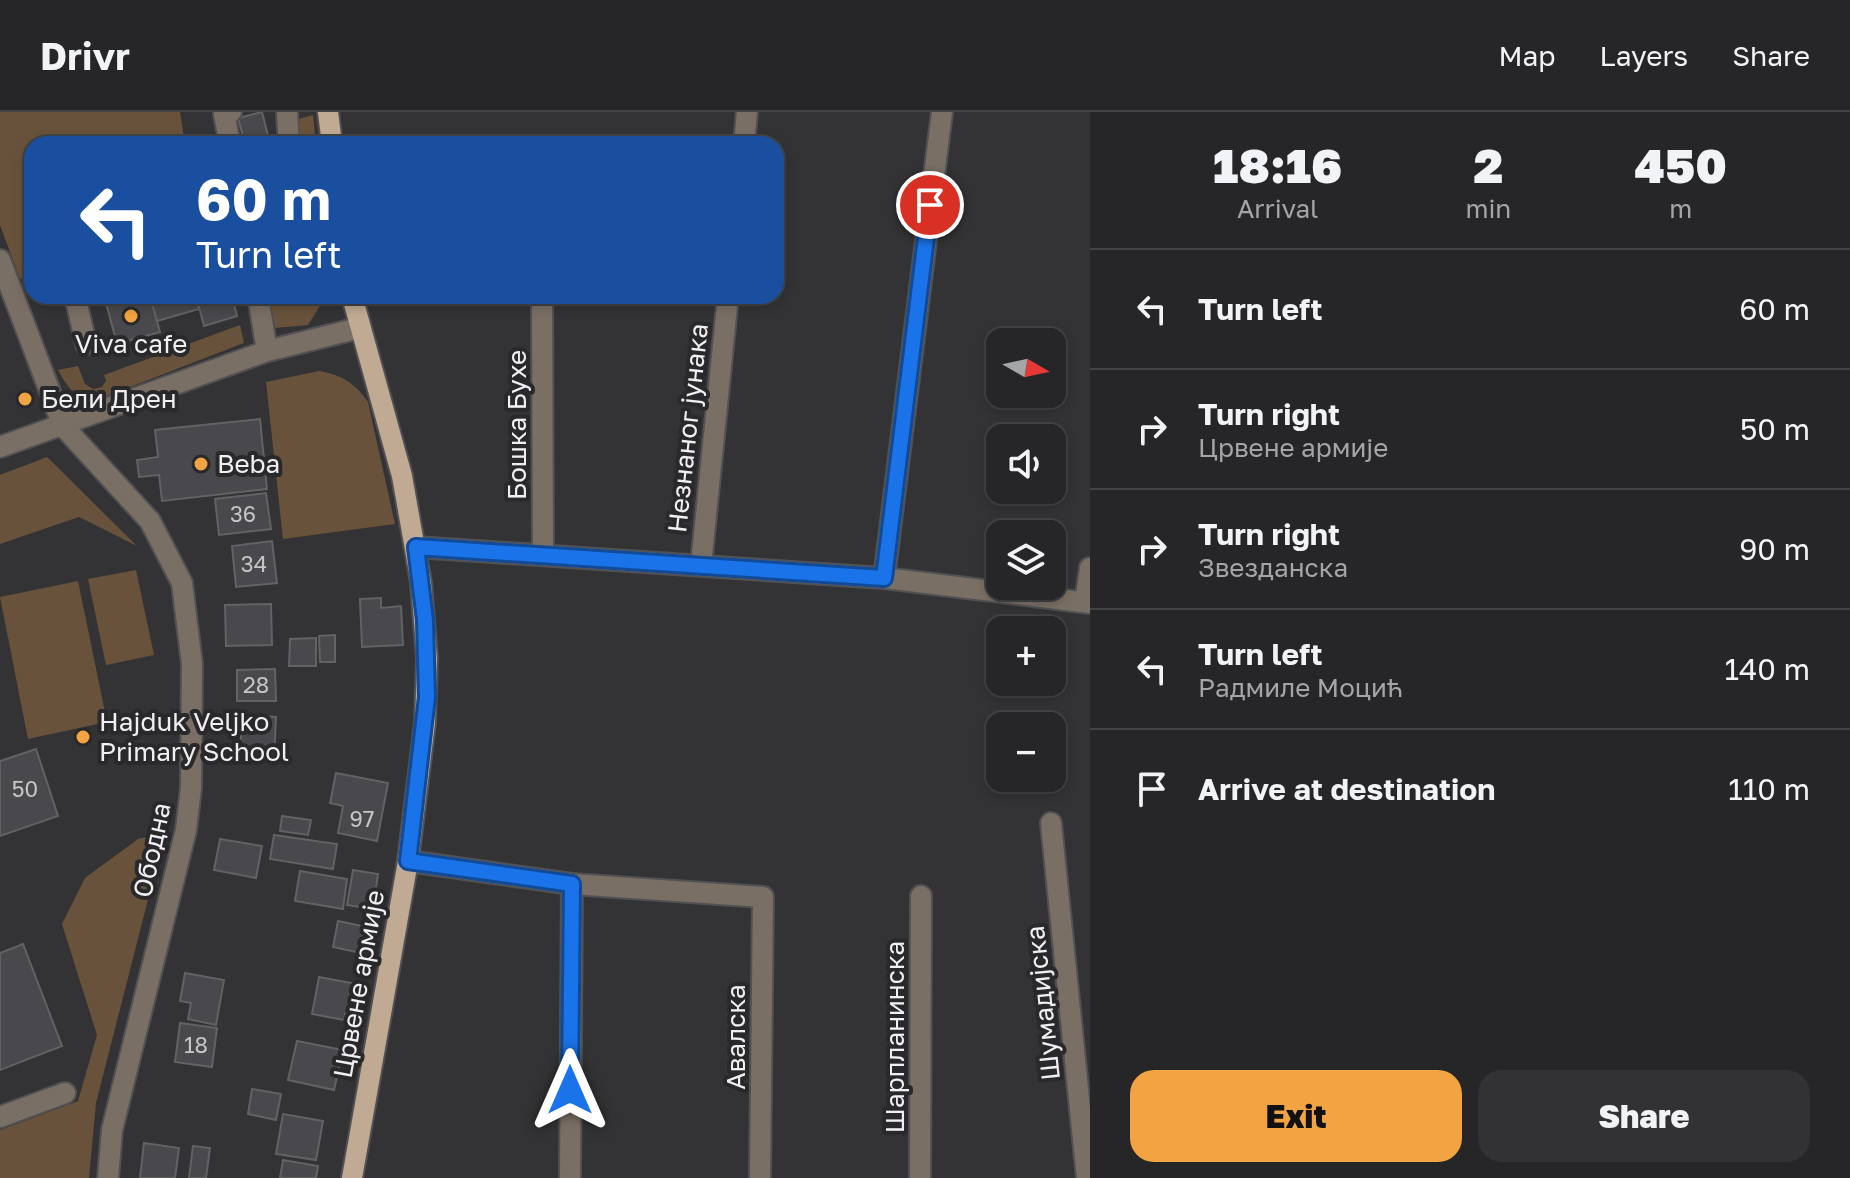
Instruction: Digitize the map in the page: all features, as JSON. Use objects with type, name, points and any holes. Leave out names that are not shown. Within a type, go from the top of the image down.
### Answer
[{"type":"main road","points":[[328,112],[331,136]]},
{"type":"main road","name":"Црвене армије","points":[[352,1178],[408,861],[427,697],[425,620],[416,547],[402,476],[354,304]]},
{"type":"street","points":[[228,136],[224,114],[231,112]]},
{"type":"street","points":[[287,112],[288,136]]},
{"type":"street","points":[[745,136],[747,112]]},
{"type":"street","points":[[884,578],[942,112]]},
{"type":"street","points":[[0,260],[63,426]]},
{"type":"street","points":[[77,304],[86,344]]},
{"type":"street","points":[[259,304],[267,351]]},
{"type":"street","name":"Бошка Бухе","points":[[542,304],[543,553]]},
{"type":"street","name":"Незнаног јунака","points":[[701,565],[727,304]]},
{"type":"street","points":[[0,447],[267,351],[359,328]]},
{"type":"street","name":"Ободна","points":[[63,426],[150,521],[163,541],[182,583],[192,664],[191,788],[186,830],[119,1100],[108,1178]]},
{"type":"street","points":[[416,547],[543,553],[884,578],[1088,602],[1090,568]]},
{"type":"street","name":"Шумадијска","points":[[1051,823],[1087,1178]]},
{"type":"street","points":[[408,861],[572,884],[570,1178]]},
{"type":"street","name":"Авалска","points":[[572,884],[763,897],[760,1178]]},
{"type":"street","name":"Шарпланинска","points":[[920,1178],[921,896]]},
{"type":"street","points":[[0,1117],[65,1093]]},
{"type":"shaded area","points":[[0,112],[180,112],[184,136],[24,136],[24,278],[20,279],[0,225]]},
{"type":"shaded area","points":[[313,115],[315,136],[297,136],[298,119]]},
{"type":"shaded area","points":[[268,304],[321,304],[308,325],[275,328],[269,318]]},
{"type":"shaded area","points":[[240,325],[244,343],[99,399],[74,392],[58,370],[78,366],[85,384],[93,389],[102,387],[106,381],[104,375]]},
{"type":"shaded area","points":[[319,371],[347,381],[368,402],[395,524],[283,539],[266,382]]},
{"type":"shaded area","points":[[47,457],[137,546],[79,517],[0,544],[0,475]]},
{"type":"shaded area","points":[[136,570],[154,655],[106,665],[88,579]]},
{"type":"shaded area","points":[[78,581],[107,722],[28,739],[0,597]]},
{"type":"shaded area","points":[[165,833],[96,1103],[89,1178],[0,1178],[0,1130],[78,1101],[97,1035],[62,924],[85,878],[138,839]]},
{"type":"building","points":[[262,112],[268,136],[243,136],[238,118]]},
{"type":"building","points":[[106,304],[152,304],[160,332],[117,344]]},
{"type":"building","points":[[152,304],[198,304],[199,309],[157,321]]},
{"type":"building","points":[[198,304],[234,304],[237,316],[204,326]]},
{"type":"building","name":"Beba","points":[[260,419],[267,489],[162,501],[159,475],[139,477],[137,460],[158,457],[155,430]]},
{"type":"building","points":[[266,493],[271,529],[219,535],[215,499]]},
{"type":"building","points":[[272,541],[277,583],[236,587],[232,546]]},
{"type":"building","points":[[381,598],[381,608],[401,606],[403,645],[362,647],[360,599]]},
{"type":"building","points":[[271,604],[272,645],[226,646],[225,605]]},
{"type":"building","points":[[335,635],[335,662],[320,662],[319,636]]},
{"type":"building","points":[[316,638],[316,666],[289,666],[290,639]]},
{"type":"building","points":[[275,669],[276,701],[237,701],[237,670]]},
{"type":"building","points":[[242,715],[276,717],[274,761],[240,759]]},
{"type":"building","points":[[36,749],[58,816],[0,836],[0,761]]},
{"type":"building","points":[[336,773],[388,783],[377,841],[338,833],[343,806],[330,803]]},
{"type":"building","points":[[282,816],[311,820],[308,835],[280,831]]},
{"type":"building","points":[[274,835],[337,844],[333,869],[270,859]]},
{"type":"building","points":[[220,839],[262,846],[256,878],[214,870]]},
{"type":"building","points":[[353,870],[378,874],[373,909],[347,905]]},
{"type":"building","points":[[300,871],[347,879],[343,909],[295,901]]},
{"type":"building","points":[[338,921],[372,928],[366,954],[333,947]]},
{"type":"building","points":[[23,944],[62,1046],[0,1070],[0,953]]},
{"type":"building","points":[[185,973],[224,980],[216,1025],[188,1019],[191,1003],[180,1001]]},
{"type":"building","points":[[319,977],[362,985],[357,1016],[345,1014],[344,1020],[312,1014]]},
{"type":"building","points":[[180,1023],[217,1028],[212,1067],[175,1062]]},
{"type":"building","points":[[297,1041],[343,1050],[334,1090],[288,1080]]},
{"type":"building","points":[[252,1089],[281,1094],[276,1120],[248,1114]]},
{"type":"building","points":[[283,1114],[323,1121],[316,1160],[276,1154]]},
{"type":"building","points":[[144,1143],[179,1148],[175,1178],[140,1178]]},
{"type":"building","points":[[193,1146],[210,1148],[206,1178],[189,1178]]},
{"type":"building","points":[[283,1160],[318,1166],[316,1178],[280,1178]]},
{"type":"place","name":"Viva cafe","points":[[131,316]]},
{"type":"place","name":"Бели Дрен","points":[[25,399]]},
{"type":"place","name":"Beba","points":[[201,464]]},
{"type":"place","name":"Hajduk Veljko Primary School","points":[[83,737]]},
{"type":"route","points":[[570,1090],[572,884],[408,861],[427,697],[425,620],[416,547],[543,553],[884,578],[930,205]]}]
